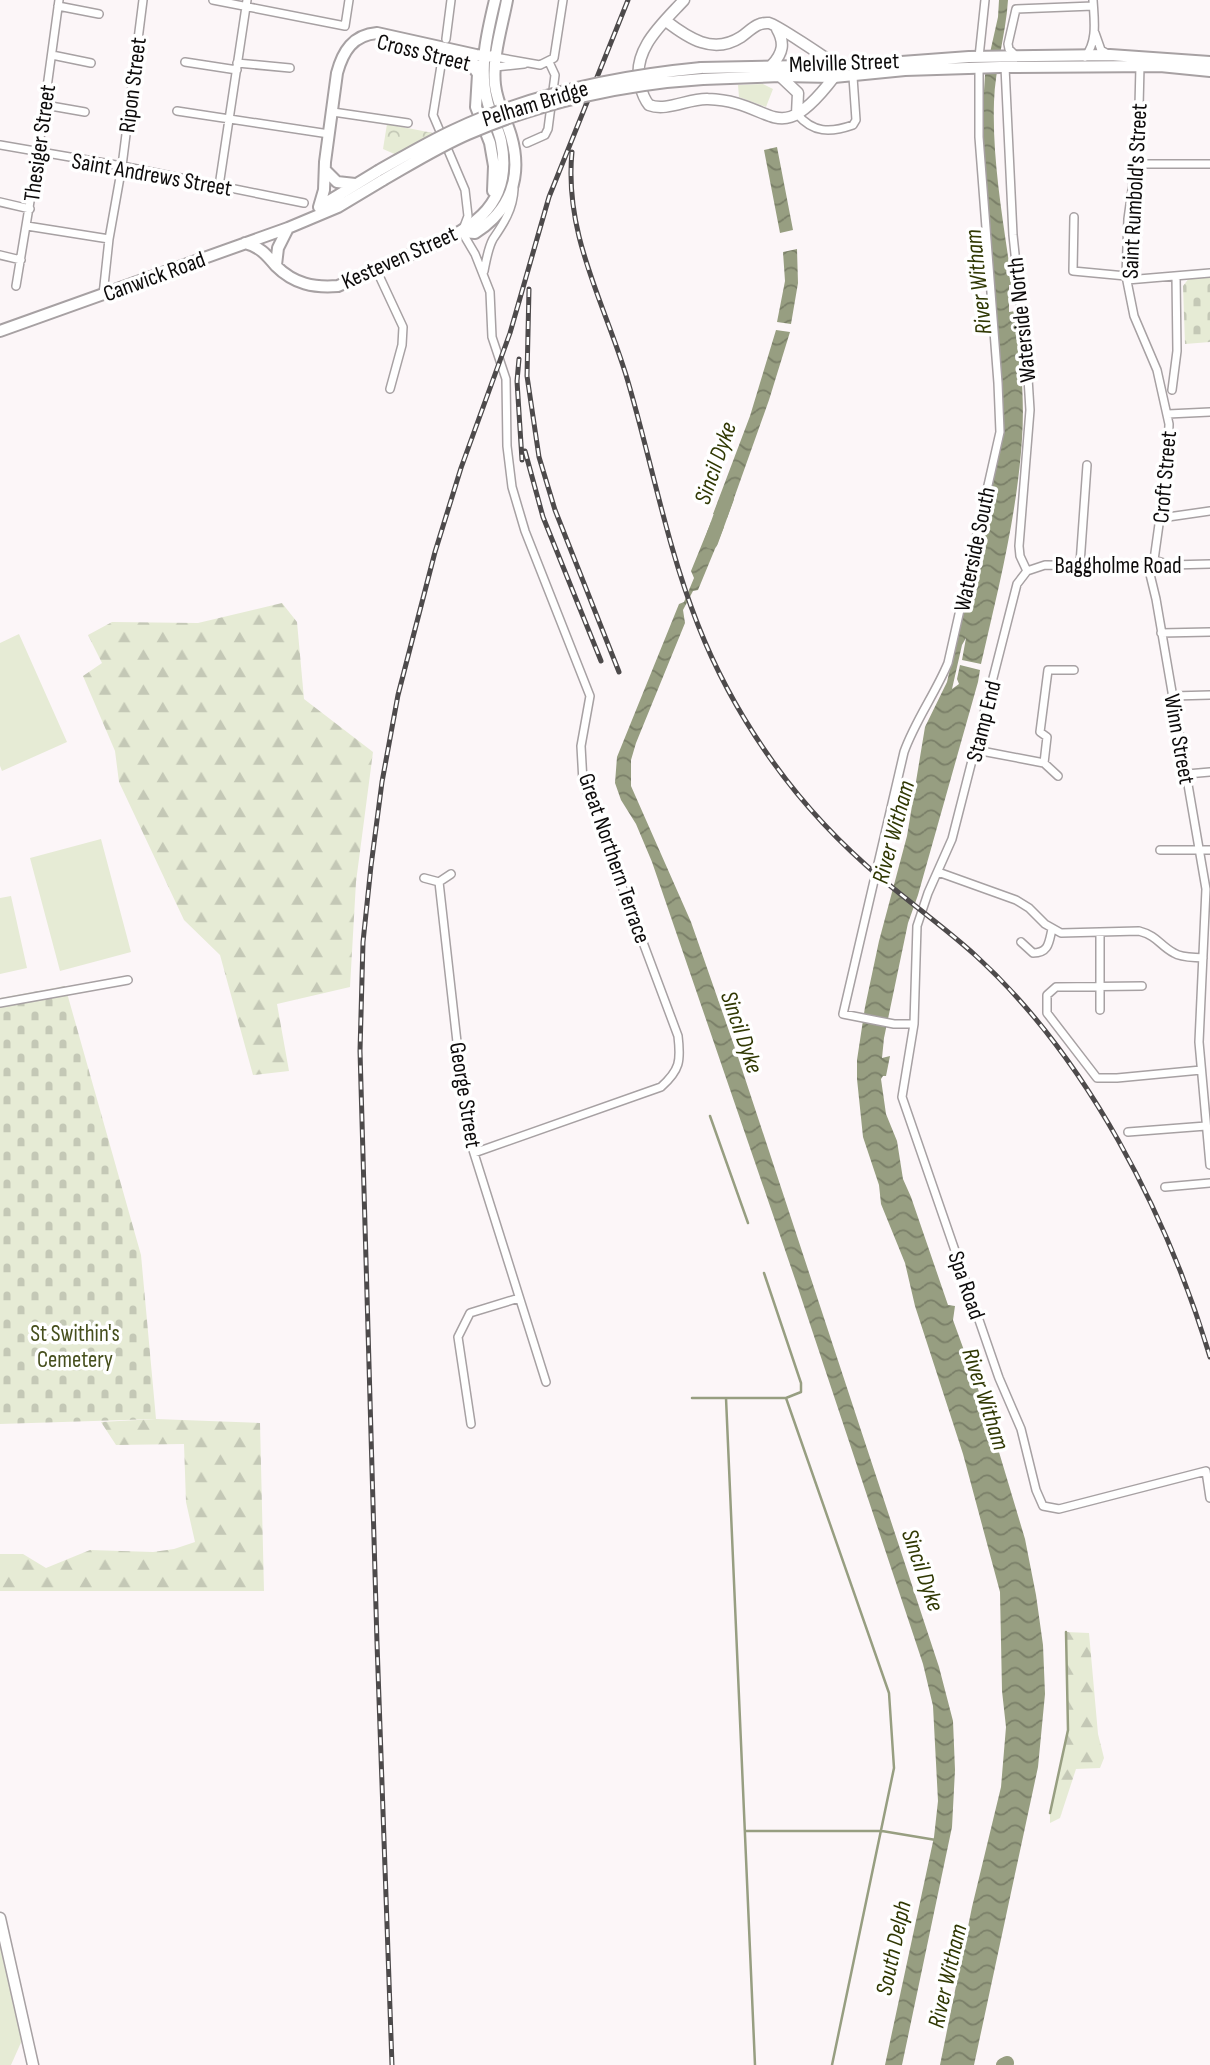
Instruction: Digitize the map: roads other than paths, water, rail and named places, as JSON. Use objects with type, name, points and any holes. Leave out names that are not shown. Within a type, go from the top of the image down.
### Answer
[{"type":"main road","points":[[463,232],[475,233],[488,224],[504,206],[514,188],[511,135],[486,62],[486,38],[495,0]]},
{"type":"main road","points":[[463,232],[484,215],[491,205],[494,166],[490,143],[476,107],[478,74],[486,62],[507,0]]},
{"type":"main road","points":[[684,0],[643,50],[638,64],[638,78],[649,105],[661,107],[708,99],[732,103],[780,119],[797,114],[834,78]]},
{"type":"main road","points":[[666,21],[687,38],[712,45],[740,38],[758,24],[775,25],[834,64]]},
{"type":"main road","points":[[772,65],[783,49],[782,37],[775,25]]},
{"type":"main road","name":"Cross Street","points":[[333,112],[341,59],[345,50],[359,39],[377,33],[444,48],[486,62]]},
{"type":"main road","points":[[1003,63],[1019,58],[1086,57],[1140,66],[1210,71]]},
{"type":"main road","name":"Melville Street","points":[[702,73],[772,65],[861,65],[917,59],[983,62]]},
{"type":"main road","points":[[983,62],[1103,59],[1210,62]]},
{"type":"main road","name":"Melville Street","points":[[702,73],[834,78],[983,62]]},
{"type":"main road","name":"Pelham Bridge","points":[[381,175],[455,130],[529,101],[626,78],[702,73]]},
{"type":"main road","points":[[780,76],[798,93],[797,114]]},
{"type":"main road","points":[[320,206],[333,112]]},
{"type":"main road","points":[[325,170],[337,181],[355,184]]},
{"type":"main road","name":"Canwick Road","points":[[307,218],[320,206],[355,184],[381,175]]},
{"type":"main road","name":"Canwick Road","points":[[0,331],[326,213],[381,175]]},
{"type":"main road","points":[[276,265],[278,248],[288,228]]},
{"type":"main road","name":"Kesteven Street","points":[[244,243],[266,253],[276,265],[302,284],[324,287],[338,286],[463,232]]},
{"type":"main road","points":[[0,1918],[33,2065]]},
{"type":"street","name":"Ripon Street","points":[[103,295],[143,0]]},
{"type":"street","points":[[213,0],[246,3],[345,26],[349,0]]},
{"type":"street","name":"Kesteven Street","points":[[451,0],[433,115],[434,123],[465,190],[468,216],[463,232]]},
{"type":"street","points":[[486,62],[518,66],[540,65],[554,58],[563,0]]},
{"type":"street","name":"Waterside South","points":[[914,1024],[894,1024],[843,1014],[904,752],[911,733],[937,689],[948,663],[1000,432],[979,137],[985,0]]},
{"type":"street","points":[[58,3],[99,14]]},
{"type":"street","name":"Thesiger Street","points":[[16,286],[30,209],[58,3]]},
{"type":"street","points":[[219,186],[246,3]]},
{"type":"street","points":[[1019,58],[1012,53],[1008,44],[1016,9],[1093,3],[1094,29],[1091,49],[1086,57]]},
{"type":"street","points":[[1094,29],[1103,59]]},
{"type":"street","points":[[52,55],[91,63]]},
{"type":"street","points":[[185,62],[290,68]]},
{"type":"street","points":[[527,143],[545,135],[548,129],[555,75],[549,62]]},
{"type":"street","name":"Waterside North","points":[[1003,63],[1013,235],[1030,410],[1019,546],[1027,571]]},
{"type":"street","name":"Saint Rumbold's Street","points":[[1140,66],[1139,127],[1128,219],[1126,278],[1134,316],[1164,394]]},
{"type":"street","points":[[797,114],[805,124],[822,132],[853,125],[856,120],[853,77]]},
{"type":"street","points":[[45,105],[85,112]]},
{"type":"street","points":[[177,111],[329,134]]},
{"type":"street","points":[[333,112],[408,124]]},
{"type":"street","name":"Saint Andrews Street","points":[[0,145],[304,202]]},
{"type":"street","points":[[1135,164],[1210,164]]},
{"type":"street","points":[[483,273],[492,241],[514,200],[514,188]]},
{"type":"street","points":[[292,211],[295,201]]},
{"type":"street","points":[[0,202],[30,209]]},
{"type":"street","points":[[1073,218],[1073,271],[1126,278],[1210,273]]},
{"type":"street","points":[[27,226],[109,239]]},
{"type":"street","name":"Great Northern Terrace","points":[[463,232],[490,292],[492,337],[506,379],[507,446],[512,487],[525,531],[590,696],[581,746],[583,782],[678,1036],[680,1058],[673,1077],[661,1087],[474,1153]]},
{"type":"street","points":[[0,255],[21,260]]},
{"type":"street","points":[[376,269],[403,327],[402,345],[390,389]]},
{"type":"street","points":[[1172,390],[1177,351],[1175,276]]},
{"type":"street","name":"Croft Street","points":[[1154,560],[1170,435],[1164,394]]},
{"type":"street","points":[[1168,414],[1210,412]]},
{"type":"street","points":[[1080,564],[1087,466]]},
{"type":"street","points":[[1161,518],[1210,511]]},
{"type":"street","name":"Baggholme Road","points":[[1027,571],[1045,565],[1148,566],[1154,560],[1170,565],[1210,564]]},
{"type":"street","name":"Winn Street","points":[[1148,566],[1206,889],[1201,1067],[1208,1117],[1206,1126],[1210,1164]]},
{"type":"street","name":"Stamp End","points":[[938,872],[952,839],[1012,598],[1017,584],[1027,571]]},
{"type":"street","points":[[1161,633],[1210,632]]},
{"type":"street","points":[[1044,763],[1048,737],[1040,732],[1048,670],[1074,670]]},
{"type":"street","points":[[1173,696],[1210,695]]},
{"type":"street","points":[[976,750],[1044,763],[1058,776]]},
{"type":"street","points":[[1187,774],[1210,772]]},
{"type":"street","points":[[1160,850],[1210,850]]},
{"type":"street","points":[[938,872],[1016,900],[1061,933],[1139,931],[1150,934],[1170,951],[1181,956],[1203,958]]},
{"type":"street","name":"Spa Road","points":[[938,872],[925,900],[916,934],[914,1024],[902,1103],[999,1378],[1021,1429],[1036,1490],[1043,1506],[1059,1509],[1206,1471],[1210,1498]]},
{"type":"street","points":[[424,878],[439,882],[451,874]]},
{"type":"street","name":"George Street","points":[[439,882],[467,1131],[546,1382]]},
{"type":"street","points":[[1021,942],[1033,953],[1042,953],[1047,949],[1052,929]]},
{"type":"street","points":[[1100,933],[1100,1010]]},
{"type":"street","points":[[0,1003],[128,980]]},
{"type":"street","points":[[1142,986],[1056,987],[1047,995],[1047,1013],[1097,1078],[1117,1078],[1201,1067],[1210,1063]]},
{"type":"street","points":[[1201,995],[1210,994]]},
{"type":"street","points":[[1128,1132],[1206,1126]]},
{"type":"street","points":[[1165,1187],[1210,1183]]},
{"type":"street","points":[[471,1424],[458,1336],[470,1313],[519,1298]]},
{"type":"water","points":[[999,0],[1008,0],[995,89],[995,148],[1012,285],[1009,285],[1009,312],[1015,311],[1021,375],[1023,423],[1020,468],[1006,553],[981,664],[962,660],[966,638],[962,645],[952,689],[959,684],[957,679],[960,665],[980,670],[978,682],[908,923],[884,1038],[882,1058],[890,1056],[886,1076],[881,1079],[886,1114],[897,1141],[903,1179],[948,1305],[955,1306],[953,1320],[990,1422],[1025,1539],[1043,1645],[1045,1694],[1038,1767],[974,2065],[940,2065],[972,1907],[1001,1787],[1006,1727],[1002,1691],[1000,1592],[963,1454],[915,1306],[905,1263],[881,1204],[879,1185],[863,1137],[857,1060],[879,941],[907,836],[925,727],[947,682],[1002,440],[1004,422],[981,138],[985,75],[998,17]]},
{"type":"water","points":[[777,147],[793,230],[780,233],[764,150]]},
{"type":"water","points":[[797,249],[798,283],[791,324],[777,322],[785,281],[783,252]]},
{"type":"water","points":[[776,330],[790,332],[769,400],[727,518],[713,514],[750,416]]},
{"type":"water","points":[[711,522],[724,527],[698,590],[693,591],[683,610],[685,623],[636,743],[631,760],[631,786],[691,922],[737,1054],[939,1667],[953,1721],[955,1770],[952,1827],[902,2065],[885,2065],[934,1837],[938,1801],[933,1706],[923,1664],[796,1282],[652,862],[615,783],[617,757],[679,604],[684,602],[694,578],[691,571]]},
{"type":"waterway","name":"Sincil Dyke","points":[[711,542],[727,498]]},
{"type":"waterway","points":[[710,1116],[748,1223]]},
{"type":"waterway","points":[[692,1398],[786,1398],[801,1392],[801,1383],[764,1273]]},
{"type":"waterway","points":[[726,1398],[755,2065]]},
{"type":"waterway","points":[[786,1398],[889,1693],[894,1768],[832,2065]]},
{"type":"waterway","points":[[1050,1813],[1068,1730],[1066,1632]]},
{"type":"waterway","points":[[745,1831],[882,1831],[936,1840]]},
{"type":"waterway","points":[[1003,2065],[1007,2063]]},
{"type":"railway","points":[[392,2065],[360,1051],[363,942],[371,866],[382,782],[398,695],[435,552],[461,468],[510,333],[549,197],[628,0]]},
{"type":"railway","points":[[572,152],[574,210],[587,266],[626,375],[687,594],[705,642],[729,692],[768,755],[821,821],[866,865],[975,955],[1053,1041],[1087,1089],[1146,1194],[1171,1248],[1210,1357]]},
{"type":"railway","points":[[529,289],[527,376],[539,457],[555,510],[619,672]]},
{"type":"railway","points":[[519,359],[517,381],[522,460]]},
{"type":"railway","points":[[525,451],[543,517],[601,661]]},
{"type":"water label","name":"River Witham","points":[[978,282]]},
{"type":"water label","name":"River Witham","points":[[893,832]]},
{"type":"water label","name":"River Witham","points":[[986,1399]]},
{"type":"water label","name":"South Delph","points":[[893,1948]]},
{"type":"water label","name":"River Witham","points":[[947,1976]]},
{"type":"park label","name":"St Swithin's Cemetery","points":[[75,1346]]}]
